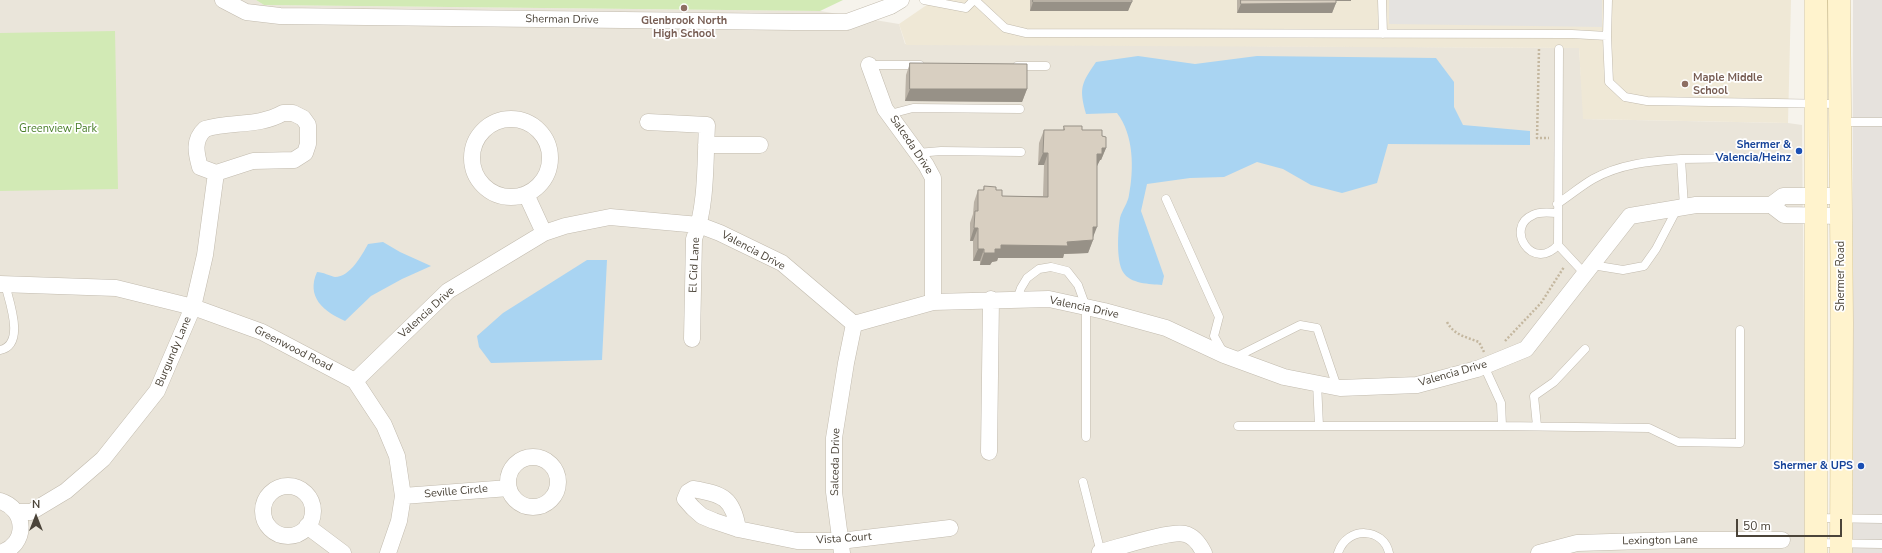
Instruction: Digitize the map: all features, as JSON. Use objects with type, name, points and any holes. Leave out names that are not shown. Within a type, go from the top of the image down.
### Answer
[{"type":"main road","points":[[1816,0],[1816,548]]},
{"type":"main road","name":"Shermer Road","points":[[1839,0],[1841,206],[1841,548]]},
{"type":"street","name":"Sherman Drive","points":[[222,0],[246,12],[280,16],[794,22],[847,22],[891,6],[901,0]]},
{"type":"street","name":"Salceda Drive","points":[[869,65],[885,109],[890,114],[933,178],[933,302]]},
{"type":"street","points":[[283,112],[293,113],[303,118],[308,125],[308,144],[305,153],[294,160],[253,161],[216,173],[200,167],[197,157],[196,146],[199,135],[204,129],[272,119],[283,112]]},
{"type":"street","points":[[507,118],[520,119],[531,124],[541,132],[548,142],[551,154],[550,167],[545,178],[537,188],[526,194],[513,197],[499,196],[487,190],[478,180],[472,167],[471,153],[475,140],[484,129],[495,121],[507,118]]},
{"type":"street","name":"El Cid Lane","points":[[648,122],[707,125],[699,225],[694,239],[692,339]]},
{"type":"street","points":[[706,145],[760,145]]},
{"type":"street","name":"Burgundy Lane","points":[[16,512],[31,512],[66,491],[103,459],[157,391],[193,307],[205,255],[216,173]]},
{"type":"street","points":[[526,194],[544,234]]},
{"type":"street","name":"Valencia Drive","points":[[355,382],[448,291],[544,234],[565,226],[610,217],[699,225],[720,234],[782,263],[854,324],[933,302],[1049,299],[1166,328],[1229,356],[1284,377],[1336,387],[1417,384],[1484,366],[1526,349],[1630,216],[1696,205],[1771,205],[1783,196],[1816,206],[1841,206]]},
{"type":"street","name":"Greenwood Road","points":[[2,284],[116,288],[193,307],[262,332],[355,382],[384,425],[398,456],[403,496],[399,521],[388,553]]},
{"type":"street","points":[[989,452],[991,300]]},
{"type":"street","name":"Salceda Drive","points":[[841,547],[834,492],[834,438],[854,324]]},
{"type":"street","name":"Seville Circle","points":[[403,496],[508,488]]},
{"type":"street","points":[[0,501],[7,503],[16,512],[21,524],[20,535],[15,544],[10,549],[0,553]]},
{"type":"street","points":[[307,526],[343,553]]},
{"type":"street","name":"Vista Court","points":[[738,529],[797,541],[841,547],[950,528]]},
{"type":"street","points":[[1100,552],[1174,533],[1188,534],[1197,541],[1204,553]]},
{"type":"street","name":"Lexington Lane","points":[[1539,553],[1577,543],[1644,547],[1709,547],[1782,540]]},
{"type":"lane","points":[[924,0],[966,8],[974,0],[1005,28],[1026,33],[1572,34],[1607,36]]},
{"type":"lane","points":[[1382,0],[1382,34]]},
{"type":"lane","points":[[1608,0],[1607,36],[1609,82],[1625,98],[1647,102],[1816,103],[1840,113],[1882,122]]},
{"type":"lane","points":[[1558,245],[1557,204],[1559,49]]},
{"type":"lane","points":[[869,65],[931,66]]},
{"type":"lane","points":[[1008,66],[1046,66]]},
{"type":"lane","points":[[890,114],[913,108],[1020,109]]},
{"type":"lane","points":[[917,153],[941,151],[1021,152]]},
{"type":"lane","points":[[1557,204],[1593,179],[1624,166],[1649,161],[1751,158]]},
{"type":"lane","points":[[1558,245],[1588,269],[1623,270],[1644,266],[1681,208],[1681,159]]},
{"type":"lane","points":[[1166,199],[1219,317],[1214,336],[1229,356],[1300,325],[1317,328],[1336,387]]},
{"type":"lane","points":[[1558,213],[1538,213],[1532,215],[1522,224],[1520,230],[1523,243],[1533,252],[1547,253],[1558,245]]},
{"type":"lane","points":[[1017,299],[1027,278],[1039,269],[1051,267],[1067,271],[1078,285],[1086,307],[1086,437]]},
{"type":"lane","points":[[0,350],[10,345],[15,336],[13,319],[2,284]]},
{"type":"lane","points":[[1238,426],[1537,426],[1649,428],[1678,442],[1740,443],[1740,330]]},
{"type":"lane","points":[[1537,426],[1534,396],[1554,382],[1584,349]]},
{"type":"lane","points":[[1484,366],[1501,403],[1502,426]]},
{"type":"lane","points":[[1317,383],[1319,426]]},
{"type":"lane","points":[[1083,482],[1100,552]]},
{"type":"lane","points":[[1816,518],[1882,519]]},
{"type":"lane","points":[[1338,553],[1341,543],[1347,537],[1356,533],[1363,533],[1382,539],[1388,548],[1389,553]]},
{"type":"lane","points":[[1816,548],[1841,548],[1882,544]]},
{"type":"shaded area","points":[[0,0],[256,0],[264,5],[820,11],[899,24],[905,44],[1579,48],[1584,119],[1788,123],[1802,125],[1806,553],[0,553]]},
{"type":"shaded area","name":"Maple Middle School","points":[[934,0],[1791,0],[1788,123],[1583,119],[1579,48],[906,45],[899,24]]},
{"type":"shaded area","points":[[1389,0],[1602,0],[1602,27],[1389,24]]},
{"type":"shaded area","points":[[1853,0],[1882,0],[1882,553],[1852,553]]},
{"type":"green space","name":"Glenbrook North High School","points":[[256,0],[843,0],[820,11],[264,5]]},
{"type":"green space","name":"Greenview Park","points":[[115,31],[118,189],[0,191],[0,33]]},
{"type":"water","points":[[1138,56],[1195,64],[1257,56],[1436,58],[1454,82],[1454,107],[1463,125],[1530,131],[1530,145],[1388,144],[1377,183],[1342,193],[1311,185],[1283,169],[1257,162],[1224,177],[1190,178],[1147,184],[1141,211],[1164,276],[1162,285],[1141,283],[1126,276],[1121,267],[1118,253],[1120,218],[1128,198],[1132,174],[1130,142],[1127,131],[1117,113],[1086,114],[1082,98],[1084,81],[1096,62]]},
{"type":"water","points":[[383,242],[400,252],[431,266],[402,279],[371,296],[345,321],[330,313],[315,296],[314,281],[317,272],[335,277],[340,276],[355,265],[368,244]]},
{"type":"water","points":[[587,260],[607,260],[602,360],[491,363],[479,347],[477,336],[503,313]]},
{"type":"building","points":[[1033,0],[1132,0],[1132,2],[1033,2]]},
{"type":"building","points":[[1241,0],[1336,0],[1336,3],[1241,4]]},
{"type":"building","points":[[910,63],[1027,64],[1027,89],[910,89]]},
{"type":"building","points":[[1064,126],[1082,126],[1082,130],[1102,130],[1102,136],[1106,137],[1106,148],[1102,148],[1102,154],[1097,154],[1097,227],[1093,227],[1093,240],[1067,242],[1068,246],[1001,245],[1001,249],[995,249],[995,253],[984,253],[984,249],[978,249],[978,228],[974,228],[975,211],[978,211],[978,190],[984,190],[984,186],[996,187],[996,190],[1002,190],[1002,196],[1048,197],[1048,153],[1043,153],[1044,130],[1064,130]]},
{"type":"place","name":"Glenbrook North High School","points":[[684,8]]},
{"type":"place","name":"Maple Middle School","points":[[1685,84]]},
{"type":"place","name":"Shermer & Valencia/Heinz","points":[[1799,151]]},
{"type":"place","name":"Shermer & UPS","points":[[1861,466]]}]
